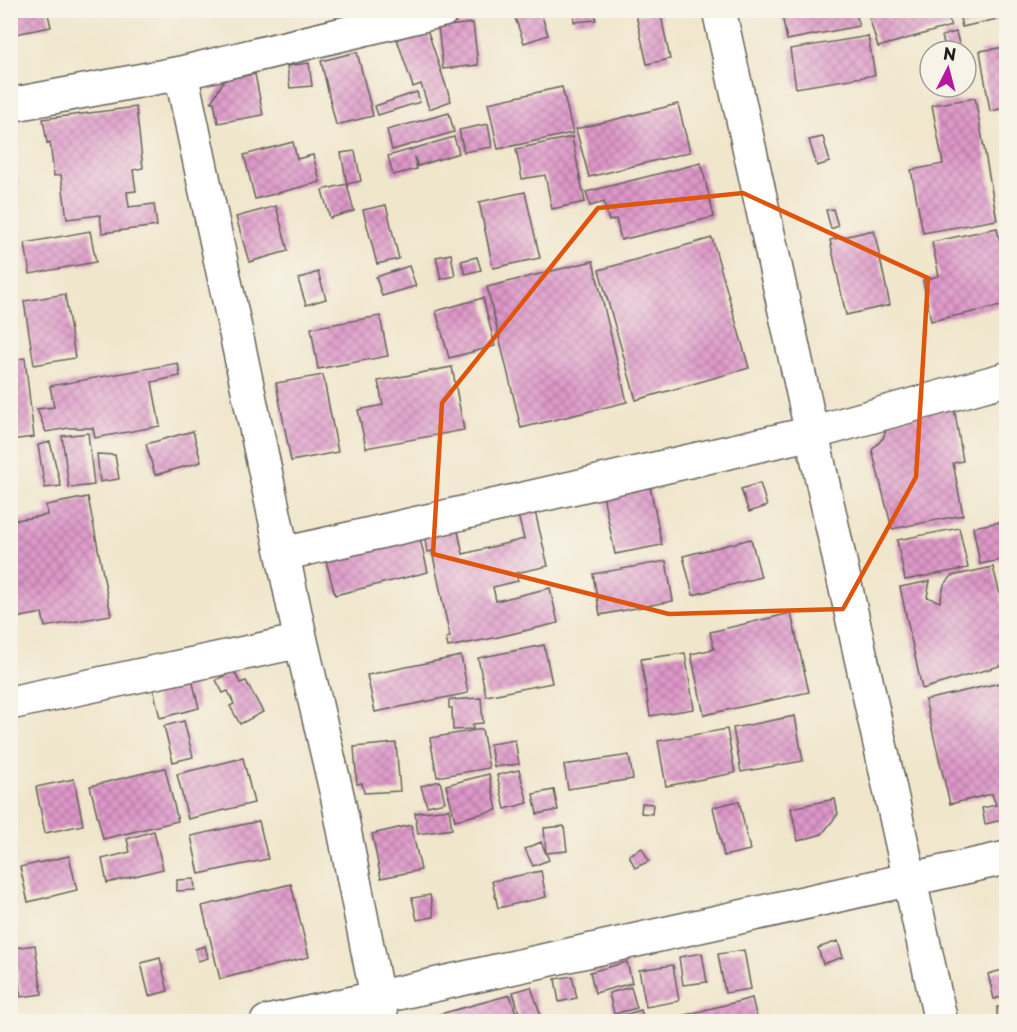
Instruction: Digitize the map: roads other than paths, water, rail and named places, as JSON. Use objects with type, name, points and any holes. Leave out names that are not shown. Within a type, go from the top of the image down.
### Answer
[{"type":"street","points":[[10,105],[181,73],[375,18],[443,10]]},
{"type":"street","points":[[719,10],[941,1022]]},
{"type":"street","points":[[181,73],[301,641],[338,800],[379,1009]]},
{"type":"street","points":[[283,554],[812,433],[1006,379]]},
{"type":"street","points":[[10,703],[301,641]]},
{"type":"street","points":[[267,1022],[379,1009],[909,879],[1006,858]]}]
